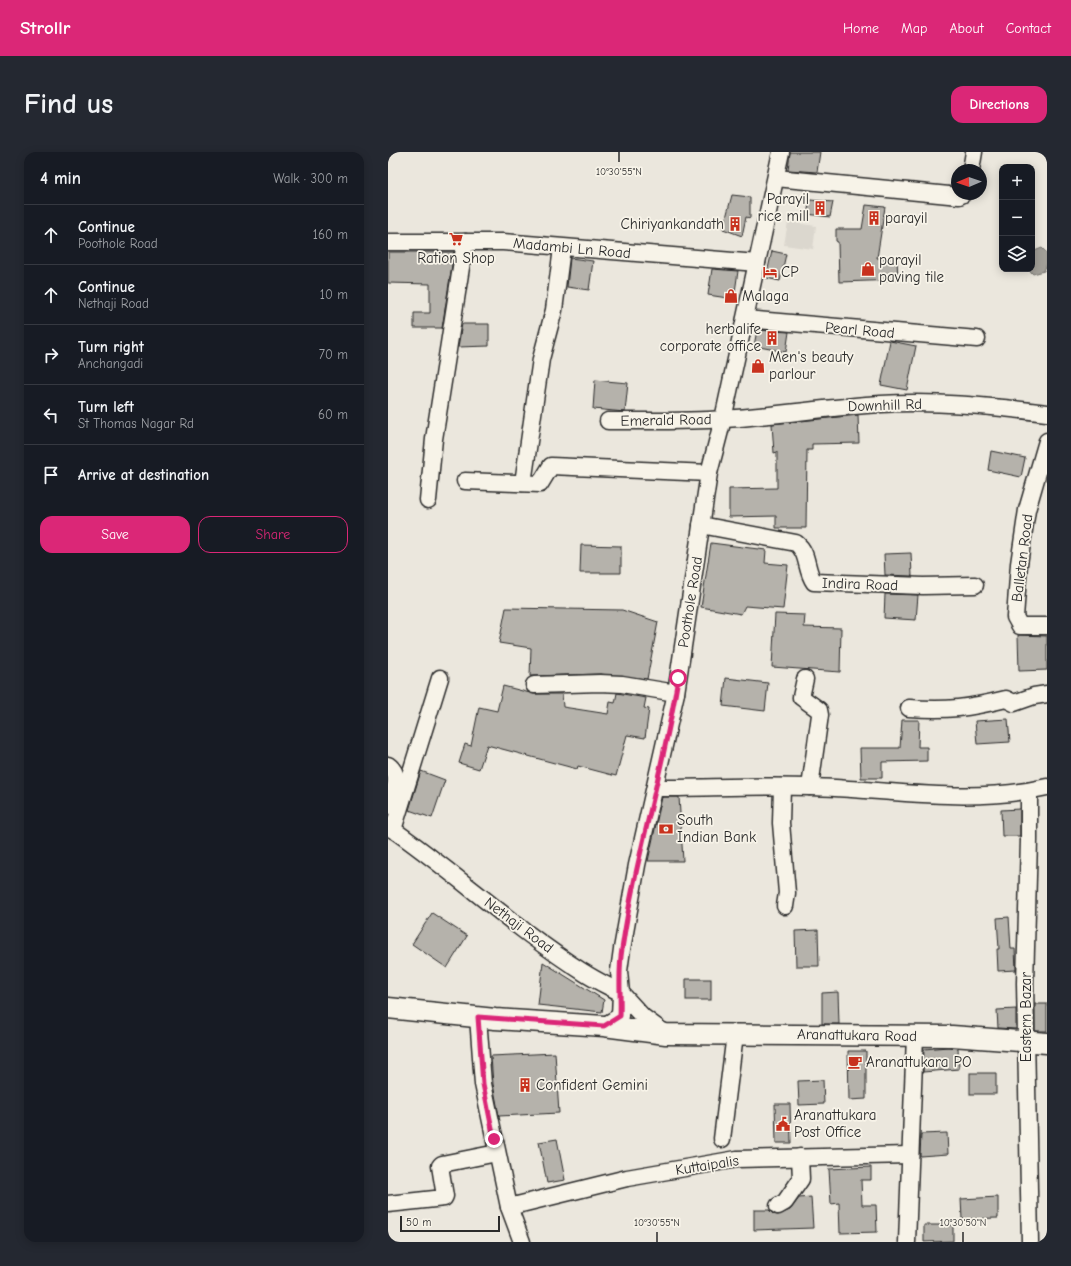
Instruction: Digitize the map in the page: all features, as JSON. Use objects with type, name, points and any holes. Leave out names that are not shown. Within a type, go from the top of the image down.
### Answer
[{"type":"main road","name":"Aranattukara Road","points":[[388,1008],[478,1017],[604,1026],[666,1034],[952,1036],[1047,1043]]},
{"type":"street","name":"Poothole Road","points":[[621,993],[619,971],[622,949],[637,865],[676,693],[709,473],[723,419],[781,152]]},
{"type":"street","points":[[972,164],[974,152]]},
{"type":"street","points":[[776,178],[951,195]]},
{"type":"street","name":"Madambi Ln Road","points":[[388,242],[503,242],[757,263]]},
{"type":"street","points":[[428,500],[434,439],[465,242]]},
{"type":"street","points":[[524,483],[541,359],[554,310],[562,248]]},
{"type":"street","name":"Pearl Road","points":[[744,319],[977,339]]},
{"type":"street","name":"Downhill Rd","points":[[723,419],[814,409],[882,404],[961,404],[1047,413]]},
{"type":"street","name":"Emerald Road","points":[[608,421],[723,419]]},
{"type":"street","name":"Balletan Road","points":[[1047,441],[1027,510],[1019,564],[1015,617],[1020,626],[1047,626]]},
{"type":"street","points":[[465,480],[540,484],[551,466],[709,473]]},
{"type":"street","name":"Indira Road","points":[[701,525],[796,543],[803,550],[807,569],[814,582],[923,586],[975,585]]},
{"type":"street","points":[[390,828],[440,678]]},
{"type":"street","points":[[805,679],[801,697],[818,710],[820,715],[810,787]]},
{"type":"street","points":[[534,686],[600,682],[676,693]]},
{"type":"street","points":[[909,708],[939,711],[969,708],[1006,699],[1014,703],[1034,696],[1047,694]]},
{"type":"street","points":[[388,765],[396,774],[396,781],[388,806]]},
{"type":"street","points":[[782,787],[781,823],[787,893],[785,906]]},
{"type":"street","points":[[655,788],[810,787],[941,796],[1009,794],[1047,787]]},
{"type":"street","name":"Eastern Bazar","points":[[1029,791],[1026,1041],[1030,1242]]},
{"type":"street","name":"Nethaji Road","points":[[390,828],[583,972],[621,993]]},
{"type":"street","points":[[604,1026],[620,1016],[621,993]]},
{"type":"street","points":[[621,993],[643,1017],[666,1034]]},
{"type":"street","points":[[478,1017],[483,1084],[509,1207],[522,1242]]},
{"type":"street","points":[[722,1139],[735,1034]]},
{"type":"street","points":[[907,1242],[914,1036]]},
{"type":"street","points":[[388,1204],[444,1198],[445,1196],[440,1166],[442,1164],[497,1153]]},
{"type":"street","name":"Kuttaipalis","points":[[509,1207],[627,1178],[737,1159],[910,1155]]},
{"type":"street","points":[[778,1206],[785,1202],[800,1180],[800,1157]]},
{"type":"shaded area","points":[[788,222],[816,226],[813,249],[784,245]]},
{"type":"shaded area","points":[[1042,248],[1047,253],[1047,263],[1044,271],[1033,274],[1031,272],[1035,272],[1035,251]]},
{"type":"building","points":[[790,152],[820,152],[817,172],[788,170]]},
{"type":"building","points":[[732,195],[750,197],[750,218],[746,217],[742,236],[723,229]]},
{"type":"building","name":"Parayil rice mill","points":[[810,200],[833,202],[830,217],[807,214]]},
{"type":"building","points":[[866,205],[885,207],[877,258],[897,258],[898,280],[839,282],[838,242],[836,241],[836,229],[862,229]]},
{"type":"building","points":[[772,251],[786,254],[780,281],[766,278]]},
{"type":"building","points":[[388,252],[454,252],[442,328],[414,328],[414,313],[430,313],[430,284],[388,283]]},
{"type":"building","points":[[570,258],[593,261],[589,290],[567,287]]},
{"type":"building","points":[[712,269],[738,271],[734,299],[708,295]]},
{"type":"building","points":[[462,324],[489,324],[489,346],[458,347]]},
{"type":"building","name":"herbalife corporate office","points":[[757,330],[789,332],[786,352],[754,346]]},
{"type":"building","points":[[890,341],[916,346],[907,390],[881,385]]},
{"type":"building","points":[[595,380],[628,383],[625,412],[593,409]]},
{"type":"building","points":[[858,415],[859,443],[812,444],[812,450],[807,450],[806,528],[776,528],[776,516],[729,517],[729,489],[777,488],[777,452],[774,453],[772,424]]},
{"type":"building","points":[[991,451],[1025,458],[1021,477],[988,470]]},
{"type":"building","points":[[711,543],[766,550],[765,563],[788,565],[783,609],[745,606],[741,614],[701,607]]},
{"type":"building","points":[[581,545],[621,546],[621,573],[580,573]]},
{"type":"building","points":[[911,553],[912,576],[885,575],[884,554]]},
{"type":"building","points":[[885,594],[918,595],[916,620],[884,618]]},
{"type":"building","points":[[506,608],[622,610],[658,622],[647,679],[600,674],[530,676],[531,648],[499,643]]},
{"type":"building","points":[[775,614],[805,615],[804,627],[841,628],[840,672],[772,667]]},
{"type":"building","points":[[1018,635],[1047,636],[1047,670],[1019,671]]},
{"type":"building","points":[[726,678],[768,683],[765,711],[723,706]]},
{"type":"building","points":[[503,686],[534,694],[562,694],[563,707],[608,714],[610,702],[615,703],[617,693],[646,698],[644,708],[649,709],[645,738],[627,735],[616,776],[578,766],[577,769],[487,745],[479,769],[459,763],[465,744],[471,746],[479,707],[497,711]]},
{"type":"building","points":[[1008,719],[1010,742],[977,744],[975,721]]},
{"type":"building","points":[[902,720],[919,720],[918,747],[927,747],[927,761],[882,762],[882,778],[861,778],[860,748],[900,748]]},
{"type":"building","points":[[421,771],[445,780],[432,818],[409,810]]},
{"type":"building","name":"South Indian Bank","points":[[662,797],[679,797],[683,861],[648,861]]},
{"type":"building","points":[[1020,809],[1020,836],[1002,836],[1001,810]]},
{"type":"building","points":[[432,913],[467,936],[447,968],[412,944]]},
{"type":"building","points":[[1009,917],[1011,949],[1015,949],[1016,970],[998,971],[997,949],[999,949],[997,918]]},
{"type":"building","points":[[818,930],[819,966],[796,966],[795,931]]},
{"type":"building","points":[[543,962],[604,1000],[602,1012],[538,1005]]},
{"type":"building","points":[[686,979],[711,979],[711,1000],[686,1000]]},
{"type":"building","points":[[838,992],[839,1024],[822,1024],[822,993]]},
{"type":"building","points":[[1035,1004],[1047,1004],[1047,1031],[1035,1031]]},
{"type":"building","points":[[1016,1009],[1016,1029],[998,1028],[997,1010]]},
{"type":"building","points":[[948,1047],[958,1048],[959,1069],[923,1072],[924,1049]]},
{"type":"building","points":[[848,1051],[866,1051],[866,1099],[849,1100]]},
{"type":"building","name":"Confident Gemini","points":[[555,1053],[559,1113],[499,1116],[493,1084],[491,1056]]},
{"type":"building","points":[[970,1073],[996,1073],[996,1094],[970,1094]]},
{"type":"building","points":[[823,1080],[824,1104],[799,1105],[798,1081]]},
{"type":"building","name":"Aranattukara Post Office","points":[[775,1104],[790,1104],[791,1143],[776,1143]]},
{"type":"building","points":[[947,1133],[948,1154],[920,1156],[921,1134]]},
{"type":"building","points":[[557,1139],[565,1180],[547,1183],[539,1142]]},
{"type":"building","points":[[871,1167],[871,1180],[861,1180],[862,1205],[876,1205],[877,1232],[840,1233],[839,1203],[831,1204],[829,1169]]},
{"type":"building","points":[[811,1197],[813,1228],[754,1230],[754,1210],[769,1210],[773,1214],[778,1215],[790,1210],[799,1198]]},
{"type":"building","points":[[998,1197],[998,1218],[962,1219],[961,1199]]},
{"type":"building","points":[[924,1225],[953,1225],[953,1241],[924,1242]]},
{"type":"place","name":"Parayil rice mill","points":[[820,208]]},
{"type":"place","name":"parayil","points":[[874,218]]},
{"type":"place","name":"Chiriyankandath","points":[[735,224]]},
{"type":"place","name":"Ration Shop","points":[[456,239]]},
{"type":"place","name":"parayil paving tile","points":[[868,269]]},
{"type":"place","name":"CP","points":[[770,272]]},
{"type":"place","name":"Malaga","points":[[731,296]]},
{"type":"place","name":"herbalife corporate office","points":[[772,338]]},
{"type":"place","name":"Men's beauty parlour","points":[[758,366]]},
{"type":"place","name":"South Indian Bank","points":[[666,829]]},
{"type":"place","name":"Aranattukara PO","points":[[855,1062]]},
{"type":"place","name":"Confident Gemini","points":[[525,1085]]},
{"type":"place","name":"Aranattukara Post Office","points":[[783,1124]]},
{"type":"route","points":[[494,1139],[483,1084],[478,1017],[604,1026],[620,1016],[621,993],[619,971],[622,949],[637,865],[676,693],[678,678]]}]
